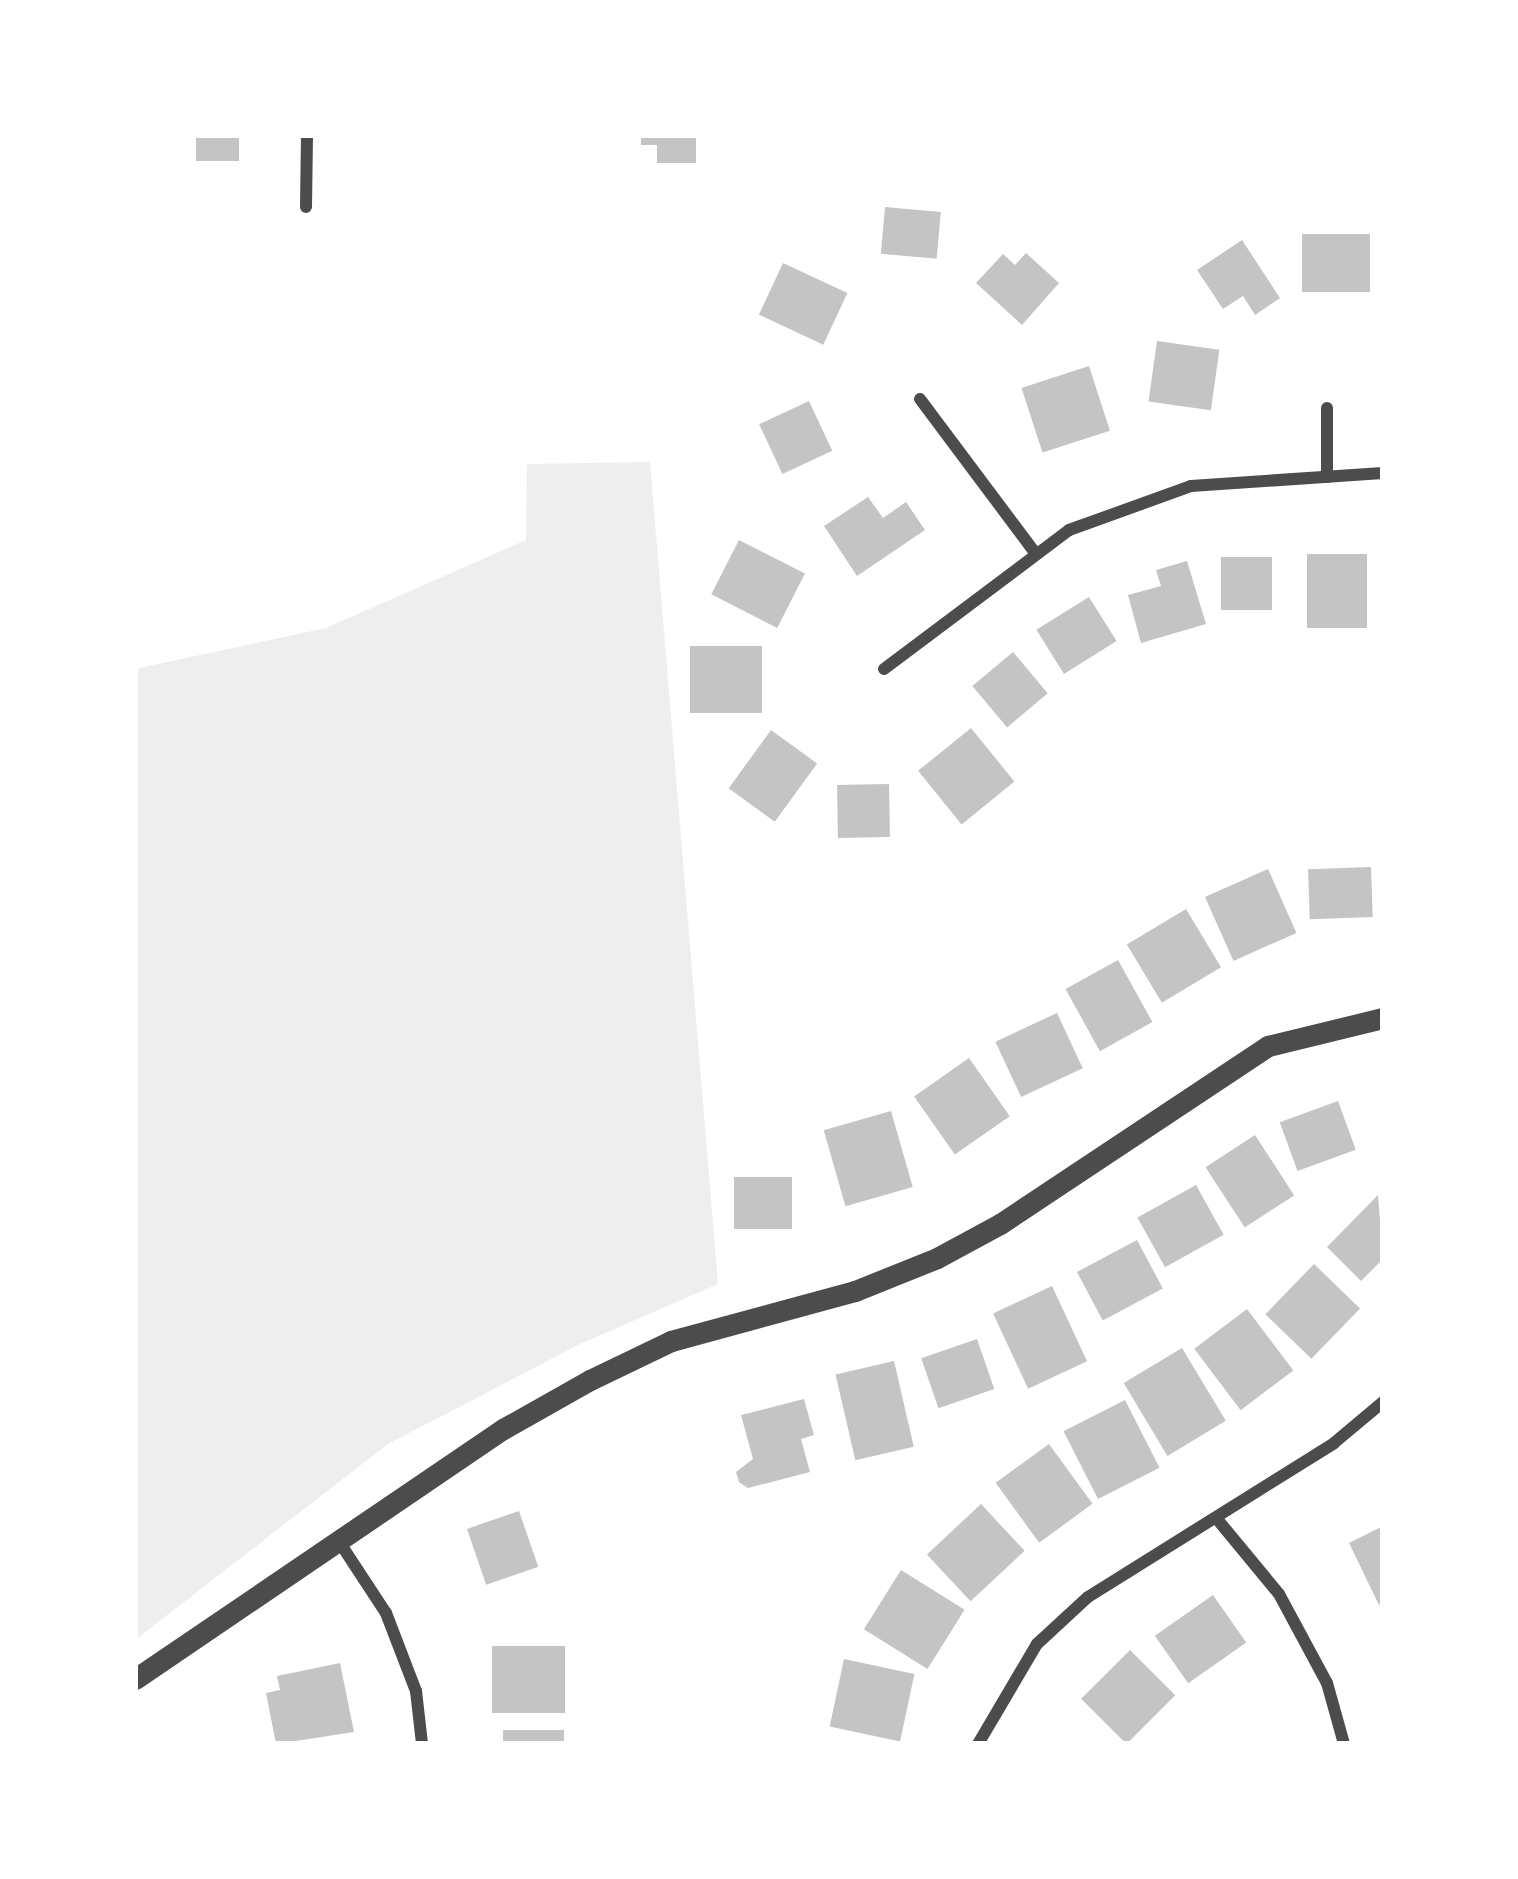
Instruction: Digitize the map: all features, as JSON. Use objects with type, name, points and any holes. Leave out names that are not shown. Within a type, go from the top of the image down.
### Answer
[{"type":"street","points":[[306,207],[307,135]]},
{"type":"street","points":[[920,399],[1033,550]]},
{"type":"street","points":[[1327,408],[1327,477]]},
{"type":"street","points":[[884,669],[1033,550],[1191,486],[1383,473]]},
{"type":"street","points":[[135,1679],[503,1429],[590,1380],[671,1341],[855,1291],[937,1258],[1000,1224],[1268,1046],[1383,1018]]},
{"type":"street","points":[[978,1744],[1037,1644],[1088,1597],[1217,1519],[1383,1402]]},
{"type":"street","points":[[1217,1519],[1279,1594],[1327,1683],[1344,1744]]},
{"type":"street","points":[[340,1543],[386,1613],[416,1691],[422,1744]]},
{"type":"shaded area","points":[[650,462],[718,1284],[580,1344],[388,1444],[135,1640],[135,669],[326,628],[526,540],[527,464]]},
{"type":"building","points":[[196,135],[239,135],[239,161],[196,161]]},
{"type":"building","points":[[641,135],[696,135],[696,163],[657,163],[657,145],[641,145]]},
{"type":"building","points":[[885,207],[941,212],[937,259],[881,254]]},
{"type":"building","points":[[1302,234],[1370,234],[1370,292],[1302,292]]},
{"type":"building","points":[[1242,240],[1280,298],[1255,315],[1243,296],[1223,309],[1197,270]]},
{"type":"building","points":[[1026,253],[1059,283],[1022,325],[976,283],[1003,254],[1015,265]]},
{"type":"building","points":[[783,263],[847,293],[823,345],[759,315]]},
{"type":"building","points":[[1157,341],[1219,350],[1211,410],[1149,401]]},
{"type":"building","points":[[1089,366],[1110,431],[1042,453],[1021,388]]},
{"type":"building","points":[[809,401],[832,451],[782,474],[759,424]]},
{"type":"building","points":[[868,497],[883,518],[906,502],[925,530],[857,576],[824,526]]},
{"type":"building","points":[[739,540],[805,574],[777,628],[711,594]]},
{"type":"building","points":[[1307,554],[1367,554],[1367,628],[1307,628]]},
{"type":"building","points":[[1221,557],[1272,557],[1272,610],[1221,610]]},
{"type":"building","points":[[1187,561],[1206,624],[1141,643],[1128,595],[1161,586],[1156,570]]},
{"type":"building","points":[[1089,597],[1117,641],[1064,674],[1036,630]]},
{"type":"building","points":[[690,646],[762,646],[762,713],[690,713]]},
{"type":"building","points":[[1013,652],[1048,693],[1007,727],[972,686]]},
{"type":"building","points":[[971,728],[1014,782],[962,824],[918,771]]},
{"type":"building","points":[[771,730],[817,764],[775,822],[729,788]]},
{"type":"building","points":[[889,784],[890,837],[838,838],[837,785]]},
{"type":"building","points":[[1371,867],[1373,917],[1310,919],[1308,869]]},
{"type":"building","points":[[1268,869],[1296,933],[1233,961],[1205,897]]},
{"type":"building","points":[[1186,909],[1221,967],[1162,1003],[1127,945]]},
{"type":"building","points":[[1118,960],[1152,1022],[1100,1051],[1066,989]]},
{"type":"building","points":[[1057,1013],[1083,1068],[1021,1097],[995,1042]]},
{"type":"building","points":[[969,1058],[1010,1116],[955,1155],[914,1096]]},
{"type":"building","points":[[1338,1101],[1356,1150],[1298,1171],[1280,1122]]},
{"type":"building","points":[[891,1111],[913,1187],[845,1206],[824,1130]]},
{"type":"building","points":[[1255,1135],[1294,1195],[1245,1228],[1206,1167]]},
{"type":"building","points":[[734,1177],[792,1177],[792,1229],[734,1229]]},
{"type":"building","points":[[1196,1185],[1224,1235],[1165,1267],[1137,1217]]},
{"type":"building","points":[[1378,1195],[1383,1259],[1361,1281],[1327,1247]]},
{"type":"building","points":[[1137,1240],[1163,1289],[1103,1320],[1077,1272]]},
{"type":"building","points":[[1314,1264],[1360,1308],[1311,1359],[1265,1314]]},
{"type":"building","points":[[1052,1286],[1087,1361],[1028,1389],[993,1313]]},
{"type":"building","points":[[1247,1309],[1293,1370],[1241,1410],[1194,1349]]},
{"type":"building","points":[[977,1339],[994,1389],[938,1408],[921,1358]]},
{"type":"building","points":[[1182,1348],[1226,1421],[1167,1456],[1124,1383]]},
{"type":"building","points":[[894,1361],[914,1447],[855,1460],[836,1374]]},
{"type":"building","points":[[804,1399],[814,1435],[801,1439],[810,1472],[748,1488],[739,1482],[736,1472],[753,1459],[741,1415]]},
{"type":"building","points":[[1125,1400],[1160,1468],[1098,1499],[1064,1431]]},
{"type":"building","points":[[1049,1444],[1092,1504],[1039,1543],[996,1483]]},
{"type":"building","points":[[981,1504],[1025,1551],[971,1601],[927,1554]]},
{"type":"building","points":[[519,1511],[538,1567],[486,1585],[467,1529]]},
{"type":"building","points":[[1383,1526],[1383,1603],[1379,1605],[1349,1543]]},
{"type":"building","points":[[901,1570],[965,1610],[928,1669],[864,1629]]},
{"type":"building","points":[[1213,1595],[1246,1643],[1188,1683],[1155,1636]]},
{"type":"building","points":[[492,1646],[565,1646],[565,1713],[492,1713]]},
{"type":"building","points":[[1130,1650],[1175,1695],[1127,1744],[1081,1699]]},
{"type":"building","points":[[844,1659],[914,1674],[900,1741],[830,1726]]},
{"type":"building","points":[[340,1663],[354,1732],[276,1744],[266,1693],[280,1690],[277,1676]]},
{"type":"building","points":[[503,1730],[564,1730],[564,1744],[503,1744]]}]
